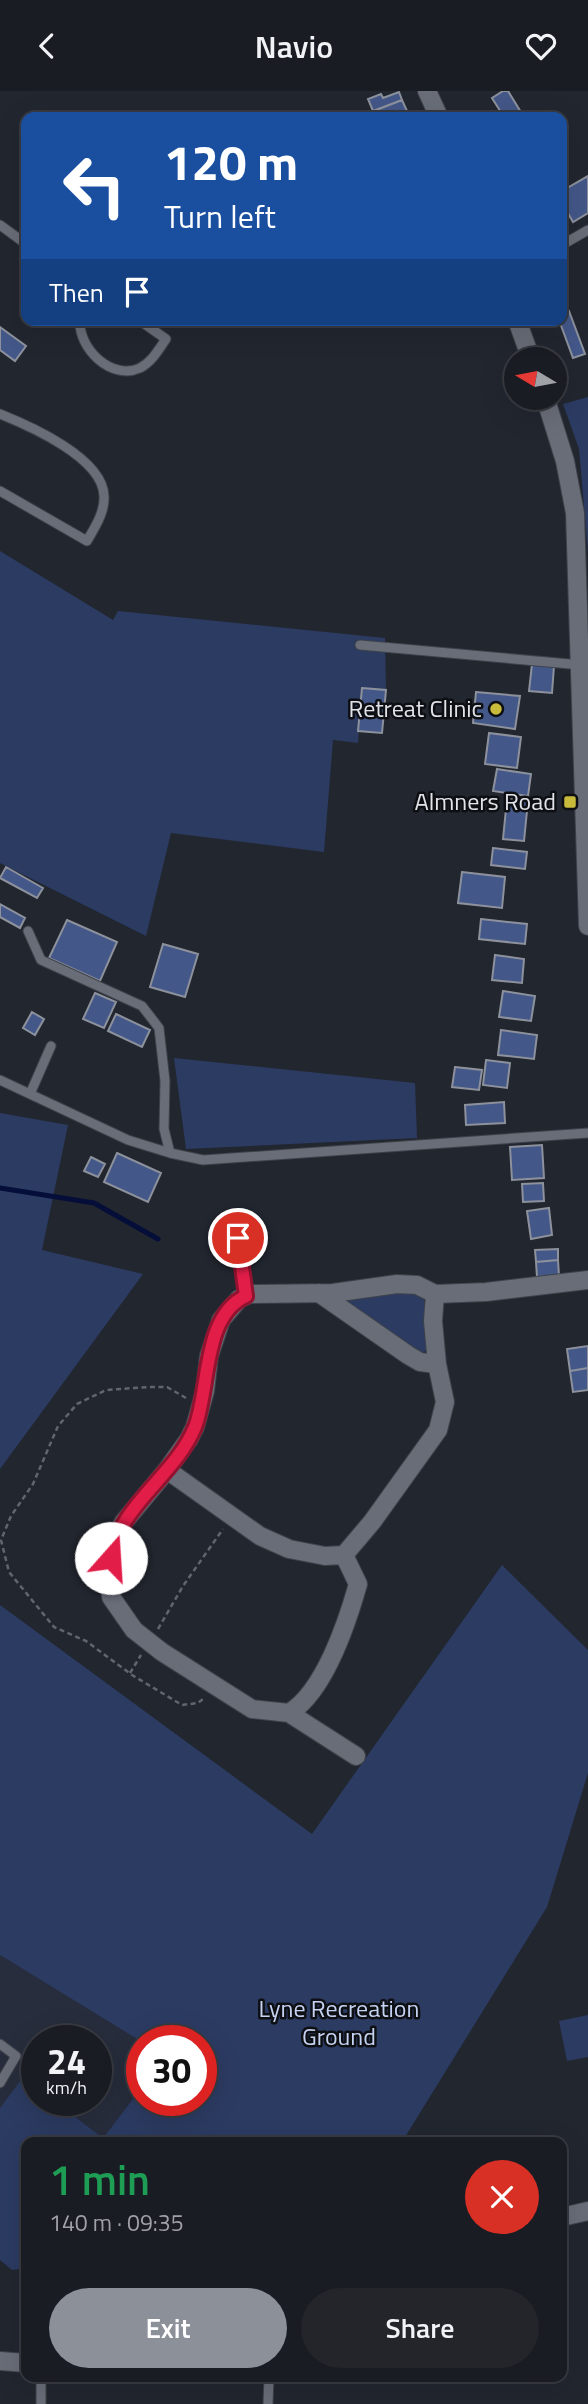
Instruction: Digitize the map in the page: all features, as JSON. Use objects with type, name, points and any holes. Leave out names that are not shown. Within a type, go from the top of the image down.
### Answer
[{"type":"street","points":[[427,91],[437,112]]},
{"type":"street","points":[[519,326],[527,347]]},
{"type":"street","points":[[549,410],[565,461],[574,503],[588,926]]},
{"type":"street","points":[[356,1756],[289,1713],[252,1709],[162,1652],[134,1630],[111,1597],[109,1582],[113,1544],[123,1523],[190,1439],[202,1402],[209,1356],[221,1320],[239,1299],[250,1293],[319,1293],[397,1284],[417,1285],[435,1294],[486,1292],[588,1280]]},
{"type":"street","points":[[319,1293],[408,1355],[420,1362],[437,1364]]},
{"type":"street","points":[[167,1470],[260,1536],[279,1545],[325,1556],[344,1555],[372,1522],[438,1430],[445,1402],[437,1364],[433,1321],[435,1294]]},
{"type":"street","points":[[289,1713],[310,1696],[345,1629],[358,1584],[344,1555]]},
{"type":"street","points":[[567,2216],[588,2211]]},
{"type":"street","points":[[0,2361],[21,2363]]},
{"type":"lane","points":[[0,225],[21,240]]},
{"type":"lane","points":[[567,242],[588,230]]},
{"type":"lane","points":[[80,326],[80,333],[88,348],[103,363],[122,370],[139,368],[156,354],[166,339],[148,326]]},
{"type":"lane","points":[[0,414],[33,428],[78,456],[102,485],[104,504],[88,541],[0,491]]},
{"type":"lane","points":[[360,645],[581,665]]},
{"type":"lane","points":[[28,931],[41,960],[142,1006],[159,1028],[164,1081],[164,1129],[170,1153]]},
{"type":"lane","points":[[30,1094],[51,1047]]},
{"type":"lane","points":[[0,1080],[128,1140],[203,1160],[588,1133]]},
{"type":"lane","points":[[237,1222],[246,1296]]},
{"type":"lane","points":[[0,2044],[16,2056],[0,2083]]},
{"type":"lane","points":[[41,2382],[41,2404]]},
{"type":"lane","points":[[268,2404],[269,2382]]},
{"type":"path","points":[[202,1402],[188,1399],[167,1387],[149,1387],[106,1390],[77,1404],[58,1426],[33,1484],[11,1515],[1,1540],[9,1572],[54,1627],[86,1641],[132,1675],[182,1705],[198,1703],[214,1684]]},
{"type":"path","points":[[150,1642],[183,1587],[233,1515]]},
{"type":"shaded area","points":[[0,1955],[126,2032],[126,2108],[104,2137],[74,2116],[112,2116],[112,2025],[21,2025],[21,2080],[0,2108]]},
{"type":"green space","points":[[588,397],[588,552],[579,449],[565,410],[567,403]]},
{"type":"green space","points":[[0,551],[113,620],[118,611],[385,638],[386,690],[362,688],[358,743],[333,740],[324,852],[171,833],[146,936],[0,863]]},
{"type":"green space","points":[[174,1058],[415,1083],[417,1138],[186,1149]]},
{"type":"green space","points":[[0,1113],[68,1125],[42,1250],[143,1274],[0,1469]]},
{"type":"green space","points":[[407,1289],[422,1294],[424,1300],[429,1342],[426,1351],[421,1353],[338,1298]]},
{"type":"green space","name":"Lyne Recreation Ground","points":[[502,1565],[588,1650],[588,1773],[547,1907],[405,2137],[104,2137],[126,2108],[126,2116],[217,2116],[217,2025],[126,2025],[126,2032],[0,1955],[0,1605],[312,1834]]},
{"type":"green space","points":[[588,2015],[588,2057],[567,2061],[559,2021]]},
{"type":"green space","points":[[21,2080],[21,2116],[74,2116],[102,2137],[21,2137],[21,2269],[12,2270],[0,2260],[0,2108]]},
{"type":"building","points":[[508,91],[521,112],[501,112],[492,98]]},
{"type":"building","points":[[399,92],[402,100],[373,111],[368,99],[381,94],[383,98]]},
{"type":"building","points":[[402,100],[407,111],[380,112],[379,109]]},
{"type":"building","points":[[588,176],[588,213],[573,222],[567,212],[567,188]]},
{"type":"building","points":[[567,312],[585,354],[573,358],[561,326],[567,326]]},
{"type":"building","points":[[0,327],[26,346],[15,361],[0,350]]},
{"type":"building","points":[[532,664],[554,666],[552,693],[529,691]]},
{"type":"building","points":[[362,688],[386,690],[382,733],[358,731]]},
{"type":"building","name":"Retreat Clinic","points":[[476,692],[520,696],[515,729],[473,723]]},
{"type":"building","points":[[489,733],[521,737],[517,768],[485,764]]},
{"type":"building","points":[[497,769],[531,774],[528,796],[493,791]]},
{"type":"building","points":[[507,799],[528,801],[524,841],[503,839]]},
{"type":"building","points":[[493,848],[527,852],[525,869],[491,865]]},
{"type":"building","points":[[6,867],[43,888],[37,898],[0,878]]},
{"type":"building","points":[[462,872],[505,877],[502,908],[458,903]]},
{"type":"building","points":[[0,904],[25,918],[20,928],[0,917]]},
{"type":"building","points":[[481,919],[527,924],[525,944],[479,939]]},
{"type":"building","points":[[67,920],[117,942],[100,981],[49,958]]},
{"type":"building","points":[[163,944],[198,954],[185,997],[150,987]]},
{"type":"building","points":[[495,955],[524,959],[522,983],[492,980]]},
{"type":"building","points":[[503,991],[535,996],[531,1021],[499,1017]]},
{"type":"building","points":[[95,993],[116,1002],[104,1028],[83,1019]]},
{"type":"building","points":[[32,1012],[44,1019],[35,1035],[23,1028]]},
{"type":"building","points":[[116,1014],[150,1030],[142,1047],[108,1031]]},
{"type":"building","points":[[501,1030],[537,1035],[534,1059],[498,1055]]},
{"type":"building","points":[[486,1060],[510,1063],[507,1088],[483,1085]]},
{"type":"building","points":[[455,1067],[482,1070],[479,1090],[452,1087]]},
{"type":"building","points":[[504,1102],[505,1123],[466,1125],[465,1105]]},
{"type":"building","points":[[542,1145],[544,1178],[512,1180],[510,1147]]},
{"type":"building","points":[[117,1153],[161,1173],[148,1202],[104,1182]]},
{"type":"building","points":[[91,1157],[105,1164],[98,1177],[84,1171]]},
{"type":"building","points":[[543,1183],[544,1201],[523,1202],[522,1184]]},
{"type":"building","points":[[549,1208],[552,1235],[531,1239],[527,1211]]},
{"type":"building","points":[[558,1249],[558,1260],[536,1262],[535,1250]]},
{"type":"building","points":[[558,1260],[559,1276],[537,1277],[536,1262]]},
{"type":"building","points":[[588,1346],[588,1368],[570,1371],[567,1349]]},
{"type":"building","points":[[588,1368],[588,1390],[573,1392],[570,1371]]},
{"type":"waterway","points":[[0,1188],[94,1203],[158,1239]]},
{"type":"place","name":"Retreat Clinic","points":[[496,709]]},
{"type":"place","name":"Almners Road","points":[[570,802]]},
{"type":"route","points":[[111,1558],[113,1544],[123,1523],[167,1470],[190,1439],[195,1427],[205,1391],[209,1356],[221,1320],[239,1299],[246,1296],[238,1238]]}]
